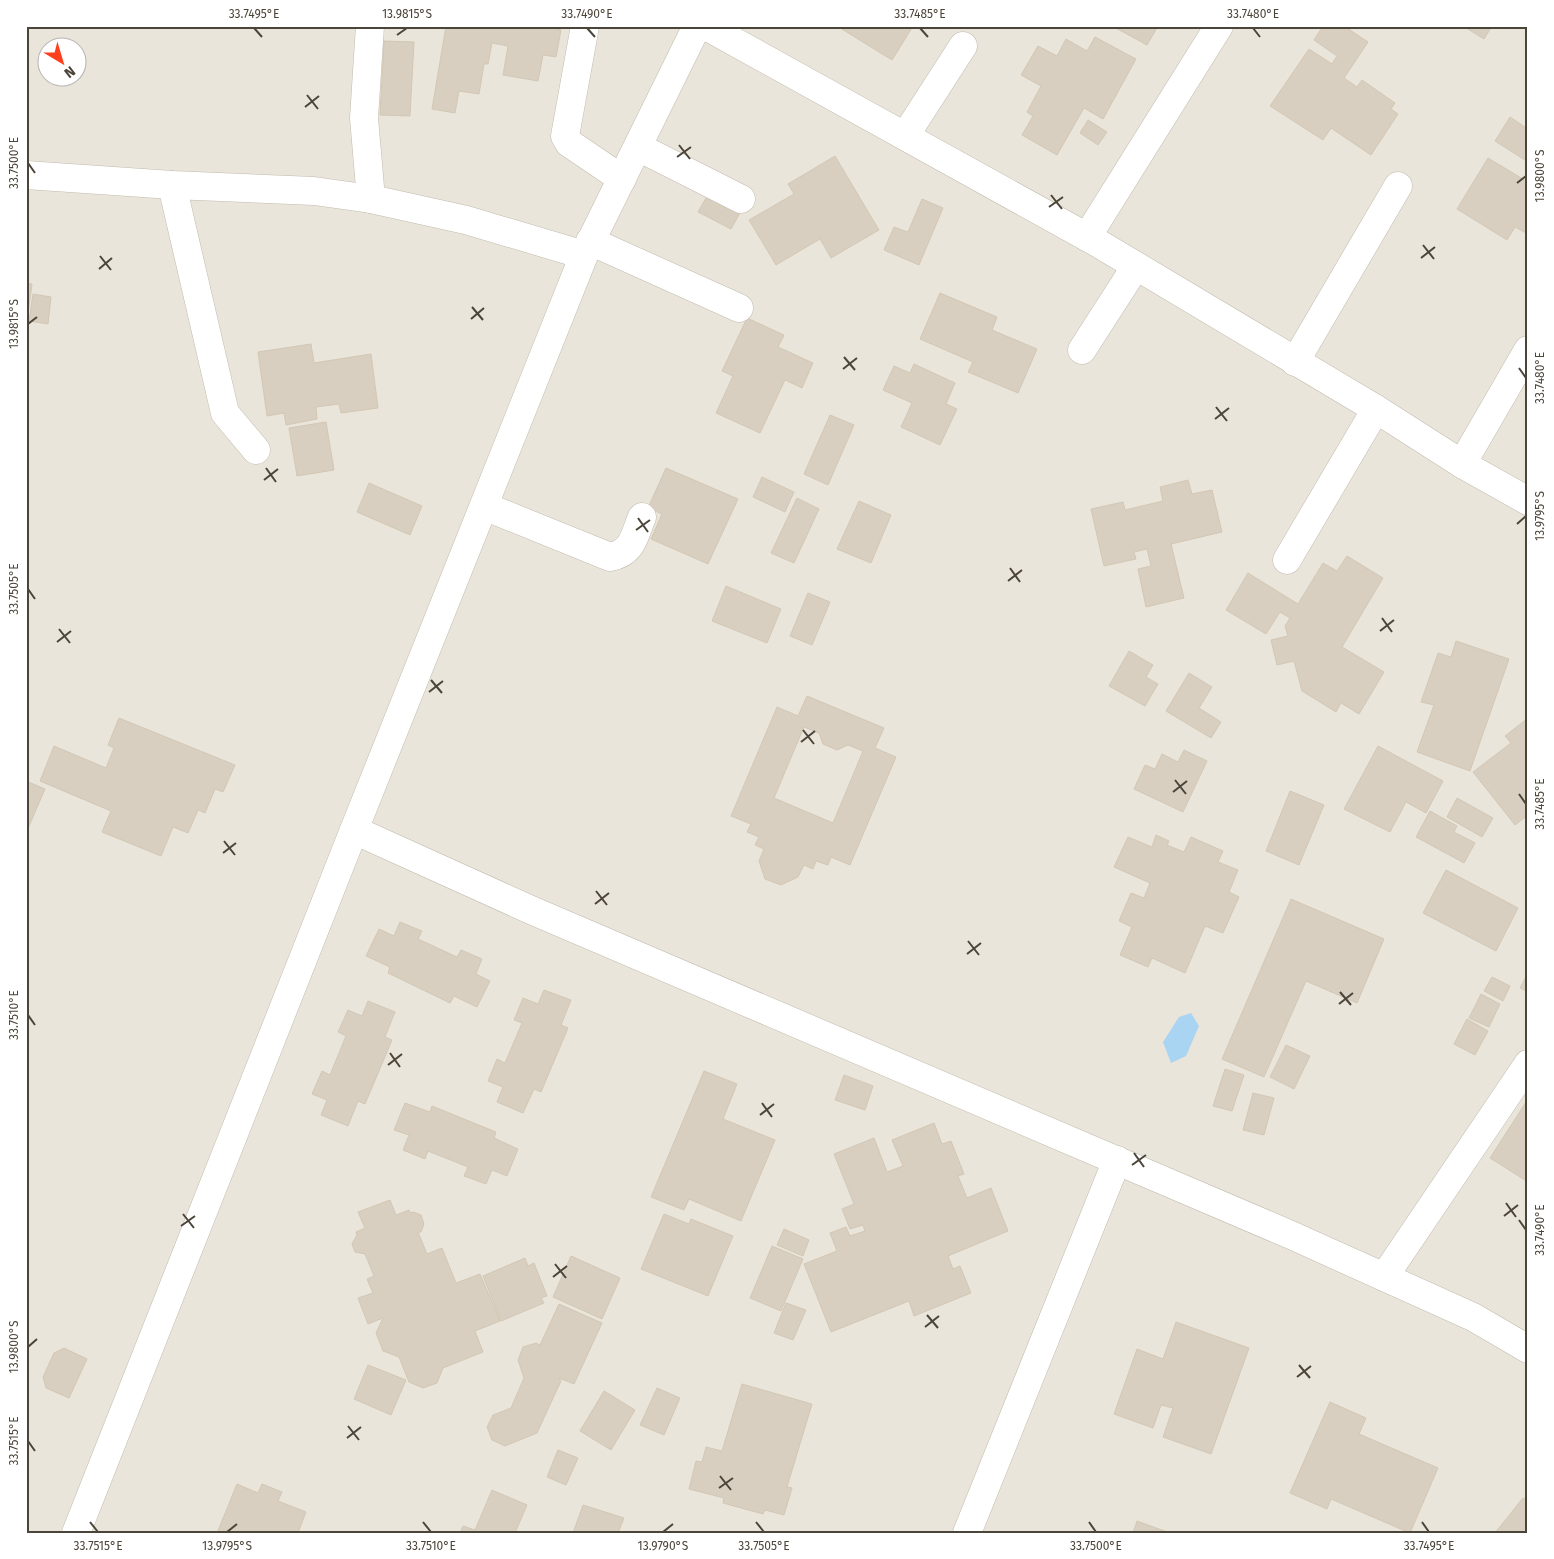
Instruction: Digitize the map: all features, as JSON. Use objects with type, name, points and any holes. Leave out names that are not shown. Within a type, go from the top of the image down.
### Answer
[{"type":"street","points":[[370,26],[364,118],[371,199]]},
{"type":"street","points":[[585,26],[565,136],[569,143],[622,179]]},
{"type":"street","points":[[76,1533],[587,248],[697,26]]},
{"type":"street","points":[[706,26],[1087,237],[1376,409],[1462,464],[1528,501]]},
{"type":"street","points":[[1087,237],[1219,26]]},
{"type":"street","points":[[905,136],[963,46]]},
{"type":"street","points":[[638,147],[741,199]]},
{"type":"street","points":[[26,175],[172,185],[314,191],[371,199],[587,248],[739,308]]},
{"type":"street","points":[[172,185],[225,413],[256,450]]},
{"type":"street","points":[[1295,362],[1398,186]]},
{"type":"street","points":[[1082,350],[1136,266]]},
{"type":"street","points":[[1462,464],[1528,350]]},
{"type":"street","points":[[1287,560],[1376,409]]},
{"type":"street","points":[[484,506],[610,557],[621,555],[630,548],[642,517]]},
{"type":"street","points":[[354,830],[540,914],[1291,1235],[1473,1318],[1528,1349]]},
{"type":"street","points":[[1384,1277],[1528,1064]]},
{"type":"street","points":[[967,1533],[1117,1160]]},
{"type":"shaded area","points":[[26,26],[1528,26],[1528,1533],[26,1533]]},
{"type":"water","points":[[1191,1013],[1199,1026],[1186,1056],[1171,1063],[1163,1042],[1179,1017]]},
{"type":"building","points":[[92,26],[118,26],[118,27],[92,28]]},
{"type":"building","points":[[446,26],[541,26],[561,30],[556,57],[543,55],[538,81],[503,75],[508,46],[492,43],[488,64],[484,64],[479,94],[459,91],[455,113],[432,109]]},
{"type":"building","points":[[837,26],[913,26],[892,60]]},
{"type":"building","points":[[1112,26],[1158,26],[1147,45]]},
{"type":"building","points":[[1323,26],[1344,26],[1368,42],[1344,78],[1357,87],[1362,80],[1395,103],[1391,109],[1398,114],[1371,155],[1331,128],[1323,140],[1270,106],[1309,49],[1332,64],[1337,56],[1314,40]]},
{"type":"building","points":[[1463,26],[1492,26],[1484,39]]},
{"type":"building","points":[[1095,37],[1136,59],[1103,119],[1084,108],[1057,155],[1022,135],[1033,116],[1027,112],[1041,86],[1021,75],[1038,46],[1057,56],[1066,39],[1087,51]]},
{"type":"building","points":[[384,41],[414,42],[410,116],[380,115]]},
{"type":"building","points":[[1510,117],[1528,129],[1528,155],[1525,160],[1495,141]]},
{"type":"building","points":[[1088,120],[1107,132],[1098,145],[1080,133]]},
{"type":"building","points":[[835,156],[879,230],[831,258],[820,239],[776,265],[749,220],[794,194],[788,184]]},
{"type":"building","points":[[1488,158],[1528,182],[1528,234],[1515,227],[1507,240],[1457,209]]},
{"type":"building","points":[[710,191],[742,209],[731,229],[698,212]]},
{"type":"building","points":[[922,199],[943,208],[919,265],[884,250],[894,227],[908,232]]},
{"type":"building","points":[[26,283],[32,284],[26,328]]},
{"type":"building","points":[[940,293],[997,317],[992,330],[1037,349],[1018,393],[968,372],[973,362],[920,339]]},
{"type":"building","points":[[33,294],[51,297],[48,324],[29,321]]},
{"type":"building","points":[[747,318],[784,335],[778,347],[813,363],[802,388],[785,380],[760,433],[716,413],[733,376],[722,371]]},
{"type":"building","points":[[311,344],[314,363],[371,354],[378,408],[341,413],[339,404],[316,407],[317,419],[286,425],[284,413],[267,416],[258,352]]},
{"type":"building","points":[[914,364],[955,383],[946,404],[957,409],[940,445],[901,427],[912,403],[883,390],[894,366],[910,373]]},
{"type":"building","points":[[830,415],[854,425],[828,485],[804,474]]},
{"type":"building","points":[[326,422],[334,470],[297,476],[289,428]]},
{"type":"building","points":[[666,468],[738,499],[708,564],[651,539],[662,514],[648,508]]},
{"type":"building","points":[[762,477],[794,492],[785,512],[753,497]]},
{"type":"building","points":[[1188,480],[1192,494],[1212,490],[1222,532],[1171,544],[1184,598],[1146,607],[1138,569],[1151,566],[1147,549],[1134,552],[1136,559],[1104,566],[1091,509],[1123,502],[1125,510],[1163,501],[1160,487]]},
{"type":"building","points":[[369,483],[422,506],[410,535],[357,512]]},
{"type":"building","points":[[797,498],[819,509],[794,563],[771,553]]},
{"type":"building","points":[[859,501],[891,515],[871,563],[837,549]]},
{"type":"building","points":[[1347,556],[1383,578],[1342,647],[1384,672],[1359,714],[1341,703],[1336,712],[1302,691],[1294,661],[1277,665],[1271,640],[1288,636],[1285,626],[1290,618],[1280,612],[1266,634],[1226,610],[1248,573],[1298,604],[1323,563],[1337,571]]},
{"type":"building","points":[[726,586],[781,609],[767,643],[712,621]]},
{"type":"building","points":[[808,593],[830,602],[812,645],[790,636]]},
{"type":"building","points":[[1456,641],[1509,659],[1470,771],[1417,752],[1434,705],[1421,702],[1438,653],[1451,657]]},
{"type":"building","points":[[1129,651],[1153,665],[1146,677],[1158,684],[1145,706],[1109,686]]},
{"type":"building","points":[[1189,673],[1212,687],[1199,708],[1221,722],[1211,738],[1166,711]]},
{"type":"building","points":[[807,696],[884,728],[875,748],[896,757],[850,865],[831,857],[828,865],[816,861],[813,869],[804,865],[798,877],[781,885],[765,879],[759,861],[764,849],[755,845],[759,837],[747,832],[751,824],[731,816],[777,707],[798,716]],"holes":[[[804,727],[819,733],[823,744],[837,750],[848,745],[863,751],[833,823],[774,798]]]},
{"type":"building","points":[[119,718],[235,765],[223,792],[215,789],[205,813],[198,810],[188,833],[173,827],[161,856],[102,832],[111,811],[40,781],[54,746],[106,768],[114,748],[108,745]]},
{"type":"building","points":[[1528,718],[1528,815],[1515,825],[1473,772],[1511,743],[1505,736]]},
{"type":"building","points":[[1378,746],[1443,781],[1426,813],[1406,802],[1390,832],[1344,809]]},
{"type":"building","points":[[1184,750],[1207,761],[1183,812],[1134,789],[1145,765],[1155,769],[1162,754],[1178,762]]},
{"type":"building","points":[[26,781],[45,789],[26,833]]},
{"type":"building","points":[[1290,791],[1324,805],[1299,865],[1266,851]]},
{"type":"building","points":[[1457,798],[1493,818],[1482,837],[1447,817]]},
{"type":"building","points":[[1430,811],[1457,826],[1454,832],[1475,843],[1464,863],[1416,837]]},
{"type":"building","points":[[1156,835],[1169,841],[1167,845],[1184,852],[1191,837],[1223,851],[1218,862],[1238,870],[1229,892],[1239,897],[1223,933],[1205,926],[1185,973],[1152,958],[1148,967],[1120,955],[1132,927],[1119,921],[1131,893],[1144,898],[1150,883],[1114,867],[1128,837],[1152,847]]},
{"type":"building","points":[[1446,870],[1518,908],[1496,951],[1423,913]]},
{"type":"building","points":[[1291,899],[1384,939],[1357,1003],[1306,981],[1264,1077],[1222,1059]]},
{"type":"building","points":[[400,922],[422,931],[418,939],[457,957],[461,950],[482,959],[476,974],[490,981],[477,1007],[454,996],[450,1003],[388,973],[390,967],[366,956],[379,929],[394,936]]},
{"type":"building","points":[[1528,973],[1528,992],[1520,988]]},
{"type":"building","points":[[1492,977],[1510,986],[1503,1001],[1484,991]]},
{"type":"building","points":[[544,990],[571,1000],[561,1025],[568,1028],[541,1092],[534,1089],[523,1113],[497,1102],[503,1087],[488,1081],[497,1059],[505,1063],[522,1023],[514,1020],[523,998],[538,1004]]},
{"type":"building","points":[[1481,994],[1500,1004],[1489,1027],[1469,1018]]},
{"type":"building","points":[[368,1001],[395,1012],[385,1037],[392,1040],[365,1104],[358,1101],[348,1126],[321,1115],[327,1100],[312,1094],[322,1071],[330,1075],[346,1036],[338,1032],[348,1010],[362,1016]]},
{"type":"building","points":[[1467,1019],[1488,1031],[1475,1055],[1454,1044]]},
{"type":"building","points":[[1286,1045],[1310,1056],[1294,1089],[1270,1077]]},
{"type":"building","points":[[1225,1069],[1244,1075],[1232,1111],[1213,1106]]},
{"type":"building","points":[[704,1071],[737,1084],[723,1119],[775,1140],[741,1221],[689,1199],[684,1210],[651,1197]]},
{"type":"building","points":[[844,1075],[873,1086],[865,1110],[835,1100]]},
{"type":"building","points":[[1253,1093],[1274,1098],[1264,1135],[1243,1130]]},
{"type":"building","points":[[1528,1099],[1528,1182],[1490,1158]]},
{"type":"building","points":[[405,1103],[430,1112],[432,1106],[496,1132],[494,1138],[518,1149],[507,1176],[492,1170],[486,1184],[464,1176],[468,1167],[428,1151],[425,1159],[403,1150],[409,1135],[394,1130]]},
{"type":"building","points":[[934,1123],[942,1144],[951,1141],[964,1174],[958,1176],[967,1198],[991,1188],[1008,1231],[948,1256],[953,1269],[960,1266],[971,1293],[914,1316],[909,1301],[831,1332],[804,1264],[837,1251],[830,1233],[846,1227],[850,1236],[865,1231],[863,1225],[850,1229],[842,1209],[854,1204],[834,1154],[874,1138],[887,1172],[903,1166],[892,1140]]},
{"type":"building","points":[[390,1200],[396,1215],[409,1210],[410,1213],[413,1212],[421,1215],[424,1224],[421,1232],[418,1232],[427,1254],[442,1248],[456,1283],[480,1274],[500,1321],[475,1331],[483,1352],[443,1368],[437,1383],[423,1388],[409,1382],[399,1357],[383,1351],[376,1333],[383,1318],[368,1324],[358,1298],[373,1293],[367,1279],[374,1276],[365,1254],[355,1252],[352,1244],[357,1235],[356,1232],[365,1228],[358,1212]]},
{"type":"building","points":[[664,1214],[689,1224],[691,1219],[733,1236],[708,1296],[641,1269]]},
{"type":"building","points":[[784,1229],[809,1240],[803,1256],[777,1245]]},
{"type":"building","points":[[772,1246],[803,1259],[781,1311],[750,1298]]},
{"type":"building","points":[[571,1256],[620,1278],[602,1319],[553,1297]]},
{"type":"building","points":[[525,1258],[528,1266],[534,1263],[547,1296],[541,1298],[544,1303],[501,1321],[483,1276]]},
{"type":"building","points":[[786,1303],[806,1310],[793,1340],[774,1333]]},
{"type":"building","points":[[559,1304],[602,1323],[574,1384],[559,1378],[561,1381],[537,1433],[505,1446],[492,1440],[487,1427],[493,1415],[511,1408],[524,1378],[518,1360],[523,1347],[536,1343],[540,1345]]},
{"type":"building","points":[[1176,1322],[1249,1348],[1211,1454],[1163,1437],[1173,1408],[1161,1405],[1153,1428],[1114,1414],[1137,1349],[1163,1359]]},
{"type":"building","points":[[64,1348],[87,1359],[69,1398],[46,1388],[43,1377],[54,1353]]},
{"type":"building","points":[[368,1365],[406,1380],[391,1415],[354,1399]]},
{"type":"building","points":[[742,1384],[812,1404],[787,1487],[792,1488],[784,1515],[765,1510],[763,1514],[723,1503],[724,1498],[689,1489],[696,1461],[702,1462],[706,1447],[722,1451]]},
{"type":"building","points":[[657,1388],[680,1398],[664,1435],[640,1425]]},
{"type":"building","points":[[604,1391],[635,1410],[611,1450],[580,1431]]},
{"type":"building","points":[[1330,1402],[1366,1418],[1359,1434],[1438,1468],[1410,1533],[1331,1499],[1327,1509],[1290,1493]]},
{"type":"building","points":[[558,1450],[578,1458],[566,1485],[547,1477]]},
{"type":"building","points":[[237,1484],[258,1493],[262,1484],[282,1492],[278,1501],[306,1512],[298,1533],[217,1533]]},
{"type":"building","points":[[492,1490],[527,1505],[515,1533],[460,1533],[463,1526],[475,1530]]},
{"type":"building","points":[[1523,1498],[1528,1501],[1528,1533],[1495,1533]]},
{"type":"building","points":[[583,1505],[624,1518],[618,1533],[573,1533]]},
{"type":"building","points":[[1137,1521],[1170,1533],[1133,1533]]}]
